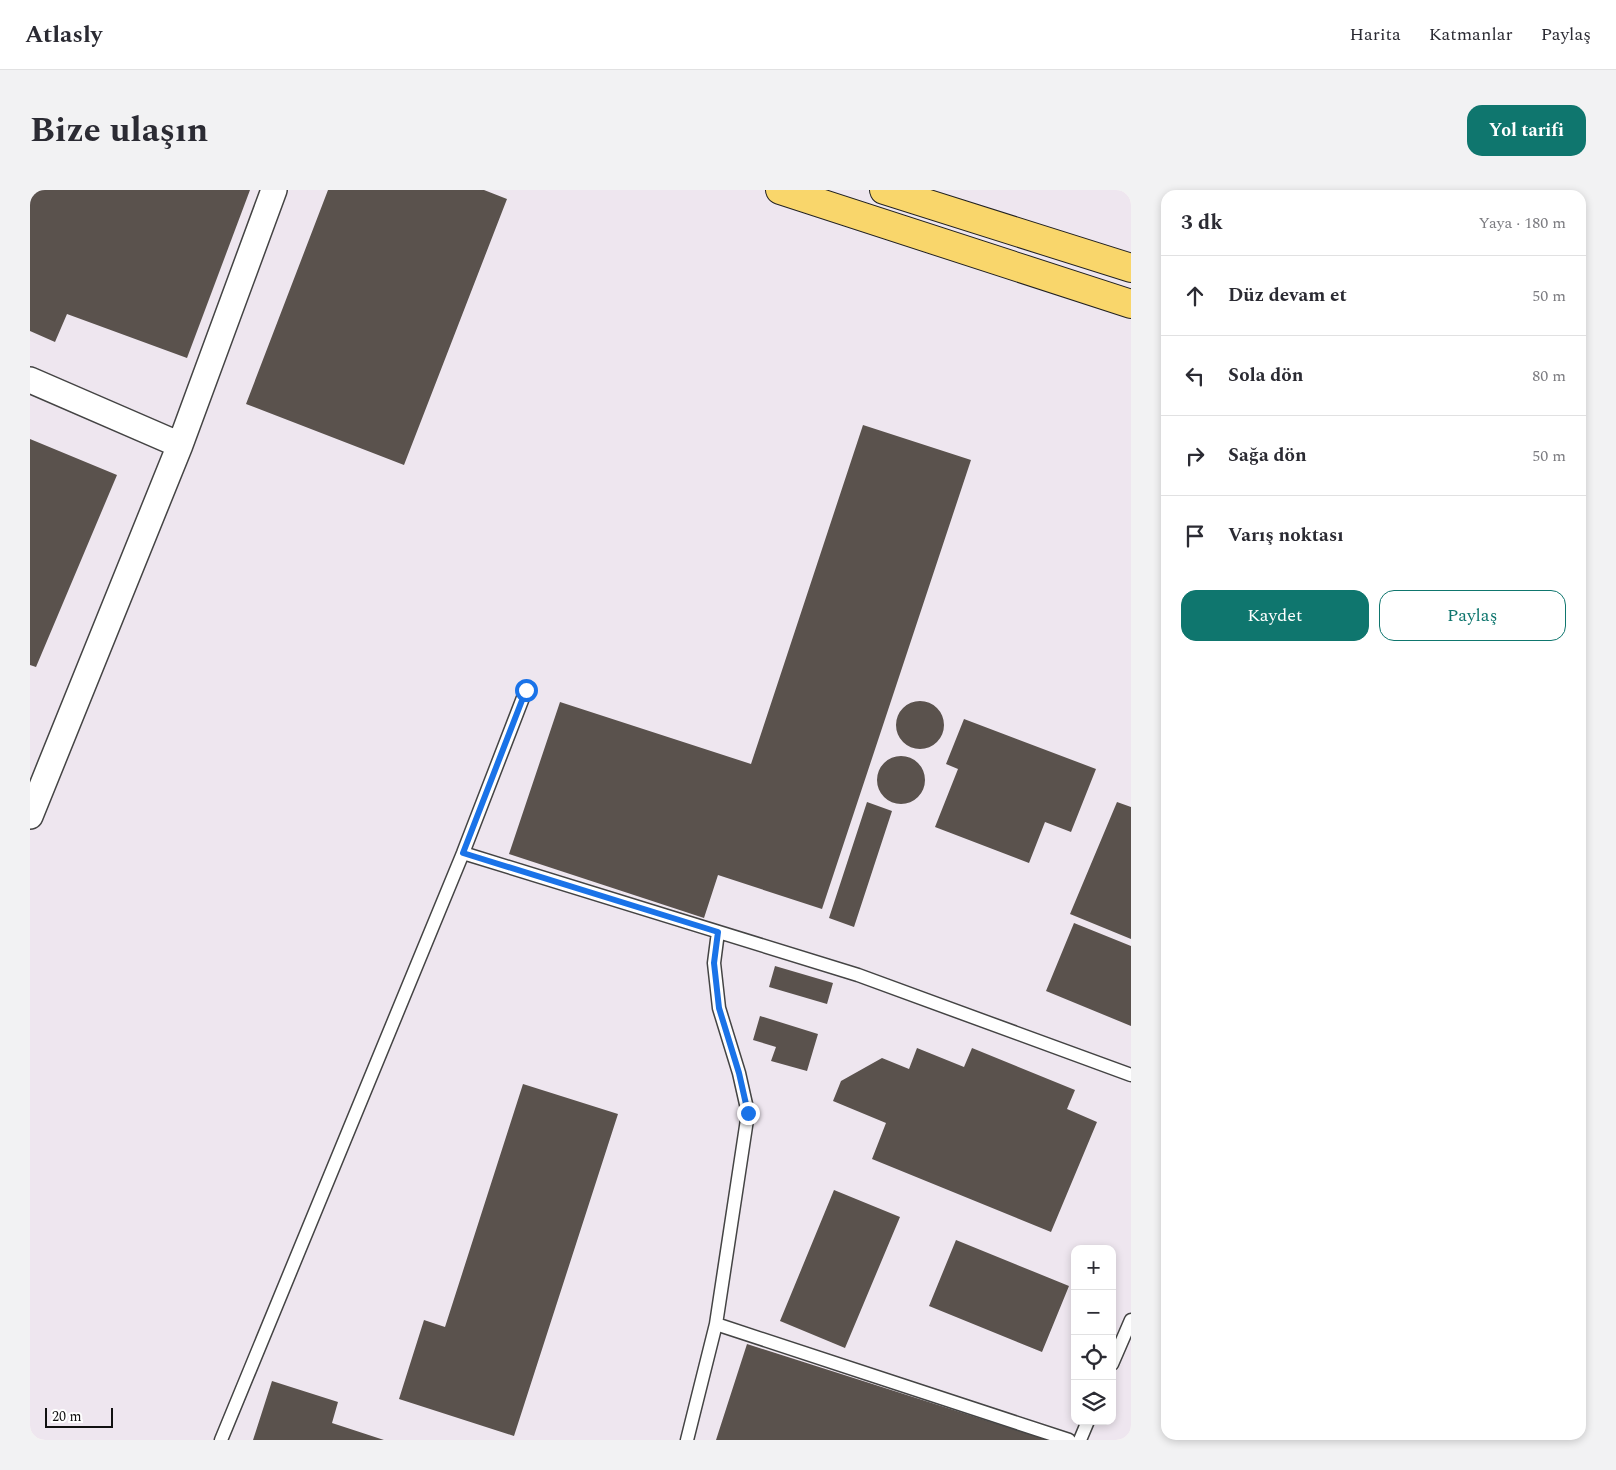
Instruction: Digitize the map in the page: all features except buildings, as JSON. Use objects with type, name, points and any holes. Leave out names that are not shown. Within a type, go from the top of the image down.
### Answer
[{"type":"main road","points":[[780,190],[1131,304]]},
{"type":"main road","points":[[884,190],[1131,268]]},
{"type":"street","points":[[30,816],[37,782],[180,445],[274,190]]},
{"type":"street","points":[[30,380],[180,445]]},
{"type":"lane","points":[[221,1440],[463,853],[526,690]]},
{"type":"lane","points":[[463,853],[858,974],[1131,1075]]},
{"type":"lane","points":[[687,1440],[716,1324],[748,1113],[739,1073],[719,1008],[714,963],[718,932]]},
{"type":"lane","points":[[1116,1355],[1131,1320]]},
{"type":"lane","points":[[716,1324],[1069,1440]]},
{"type":"lane","points":[[1080,1440],[1086,1425]]},
{"type":"shaded area","points":[[30,190],[1131,190],[1131,1440],[30,1440]]},
{"type":"route","points":[[526,690],[463,853],[718,932],[714,963],[719,1008],[739,1073],[748,1113]]}]
